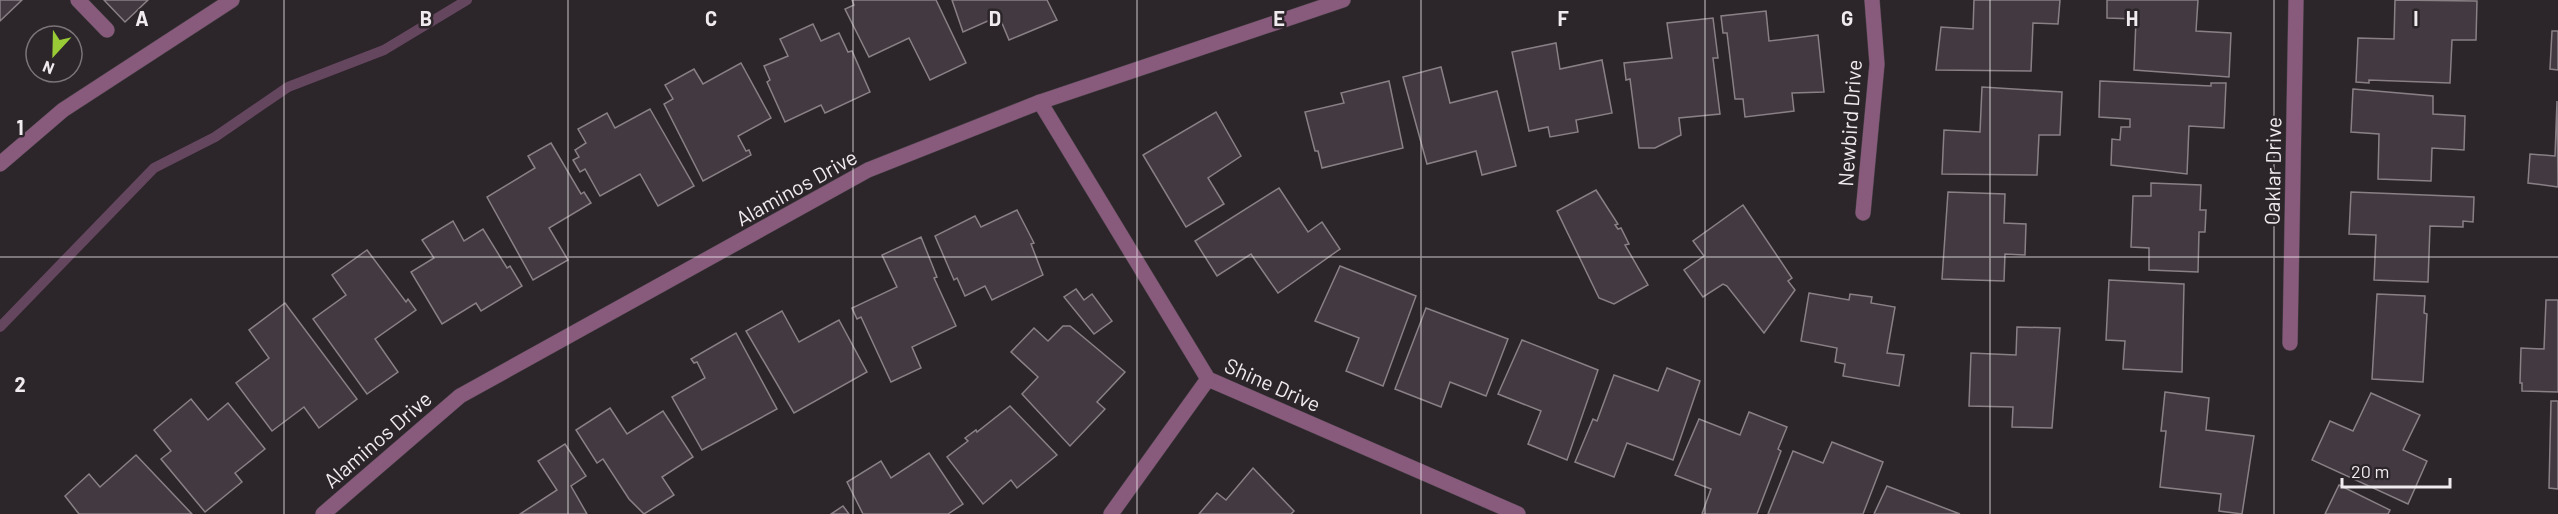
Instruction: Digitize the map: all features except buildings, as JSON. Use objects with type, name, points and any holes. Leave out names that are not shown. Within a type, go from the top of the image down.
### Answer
[{"type":"street","points":[[78,0],[107,30]]},
{"type":"street","points":[[0,164],[63,110],[232,0]]},
{"type":"street","name":"Alaminos Drive","points":[[322,514],[460,396],[868,170],[1041,102],[1343,0]]},
{"type":"street","name":"Newbird Drive","points":[[1863,213],[1877,64],[1872,0]]},
{"type":"street","name":"Oaklar Drive","points":[[2290,343],[2296,0]]},
{"type":"street","name":"Shine Drive","points":[[1041,102],[1208,379],[1518,514]]},
{"type":"street","points":[[1111,514],[1208,379]]},
{"type":"waterway","points":[[0,327],[154,168],[215,137],[288,87],[384,50],[467,0]]}]
